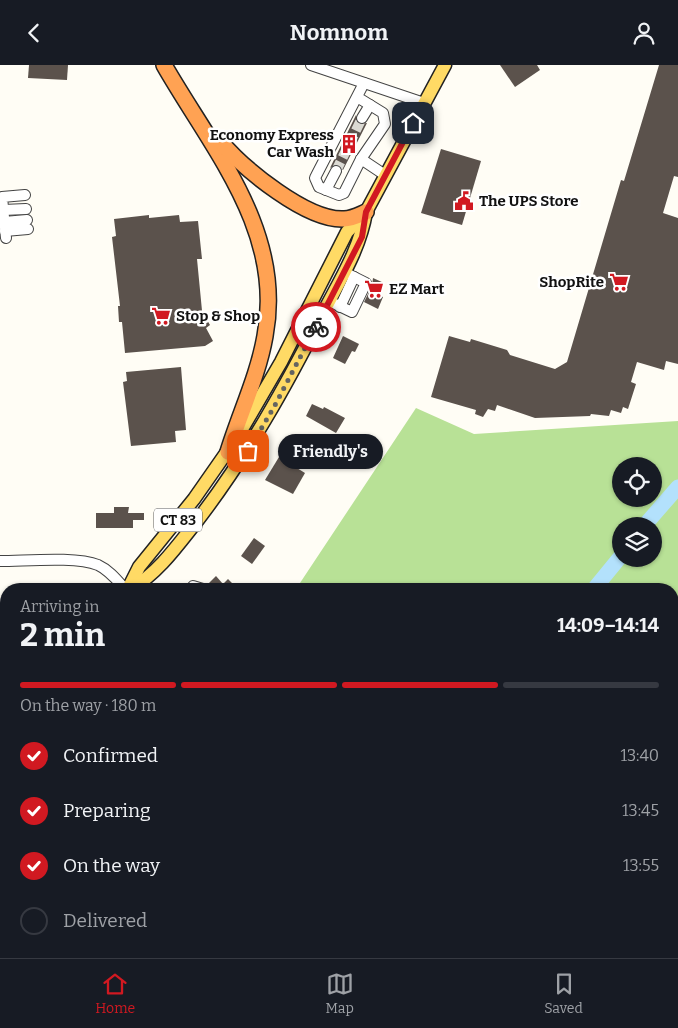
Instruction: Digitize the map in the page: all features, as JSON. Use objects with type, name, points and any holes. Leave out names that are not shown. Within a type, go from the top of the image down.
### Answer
[{"type":"highway","points":[[164,65],[198,118],[246,168],[294,201],[322,215],[335,219],[349,219],[366,212]]},
{"type":"highway","points":[[198,118],[199,123],[232,174],[246,202],[261,244],[267,279],[268,315],[262,350],[228,452]]},
{"type":"main road","name":"CT 83","points":[[131,583],[139,567],[194,499],[228,452],[266,389],[341,242],[347,232],[366,212],[446,65]]},
{"type":"main road","name":"CT 83","points":[[139,583],[149,578],[183,539],[232,474],[274,407],[335,304],[349,275],[353,254],[362,237],[366,212]]},
{"type":"main road","points":[[341,242],[353,254]]},
{"type":"main road","points":[[266,389],[274,407]]},
{"type":"street","points":[[311,65],[424,103]]},
{"type":"street","points":[[357,97],[383,113],[385,124],[362,159],[344,193],[339,195],[317,185],[316,178],[364,83]]},
{"type":"street","points":[[362,118],[370,105]]},
{"type":"street","points":[[362,159],[385,175]]},
{"type":"street","points":[[326,190],[336,171]]},
{"type":"street","points":[[4,221],[2,197],[26,214]]},
{"type":"street","points":[[4,221],[26,214]]},
{"type":"street","points":[[4,221],[26,214]]},
{"type":"street","points":[[335,304],[352,312],[363,291],[366,283],[349,275]]},
{"type":"street","points":[[0,561],[82,561],[99,565],[122,583]]},
{"type":"green space","points":[[416,408],[474,434],[678,421],[678,583],[300,583]]},
{"type":"building","points":[[29,65],[68,65],[67,80],[28,78]]},
{"type":"building","points":[[500,65],[537,65],[540,70],[515,87]]},
{"type":"building","points":[[659,65],[678,65],[678,177],[674,176],[663,213],[678,218],[678,364],[666,361],[664,370],[637,362],[631,382],[636,384],[628,409],[623,407],[621,413],[611,410],[609,416],[591,414],[590,416],[535,418],[497,405],[495,411],[488,409],[483,417],[475,414],[476,410],[431,397],[449,336],[470,342],[471,339],[507,350],[510,355],[555,369],[567,362],[621,180],[624,181]]},
{"type":"building","name":"Economy Express Car Wash","points":[[356,115],[358,124],[367,123],[343,170],[336,164],[330,168]]},
{"type":"building","points":[[441,149],[481,161],[462,225],[421,213]]},
{"type":"building","points":[[149,215],[149,218],[179,215],[180,222],[198,221],[202,259],[197,259],[203,321],[207,320],[210,325],[206,328],[213,341],[205,346],[125,353],[122,322],[119,322],[118,306],[120,306],[112,237],[116,236],[114,219]]},
{"type":"building","name":"EZ Mart","points":[[373,278],[384,283],[378,295],[383,297],[378,309],[364,302],[372,286]]},
{"type":"building","points":[[343,336],[359,344],[355,352],[352,351],[345,364],[333,358]]},
{"type":"building","points":[[181,367],[186,430],[175,431],[176,442],[131,446],[123,382],[127,381],[126,372]]},
{"type":"building","points":[[312,404],[323,409],[324,407],[345,418],[336,433],[306,416]]},
{"type":"building","points":[[279,457],[305,473],[293,494],[265,480]]},
{"type":"building","points":[[114,507],[129,507],[128,513],[144,513],[144,520],[133,520],[133,528],[96,528],[96,513],[114,513]]},
{"type":"building","points":[[254,538],[265,546],[252,564],[241,556]]},
{"type":"building","points":[[216,576],[222,583],[209,583]]},
{"type":"building","points":[[228,579],[232,583],[224,583]]},
{"type":"waterway","points":[[652,517],[678,487]]},
{"type":"waterway","points":[[599,583],[612,567]]},
{"type":"tunnel","points":[[336,171],[362,118]]},
{"type":"way so far","points":[[248,451],[266,422],[316,327]]},
{"type":"place","name":"Economy Express Car Wash","points":[[349,144]]},
{"type":"place","name":"The UPS Store","points":[[464,201]]},
{"type":"place","name":"ShopRite","points":[[619,282]]},
{"type":"place","name":"EZ Mart","points":[[374,289]]},
{"type":"place","name":"Stop & Shop","points":[[161,316]]},
{"type":"place","name":"Friendly's","points":[[248,451]]},
{"type":"route","points":[[316,327],[362,237],[366,212],[413,123]]}]
